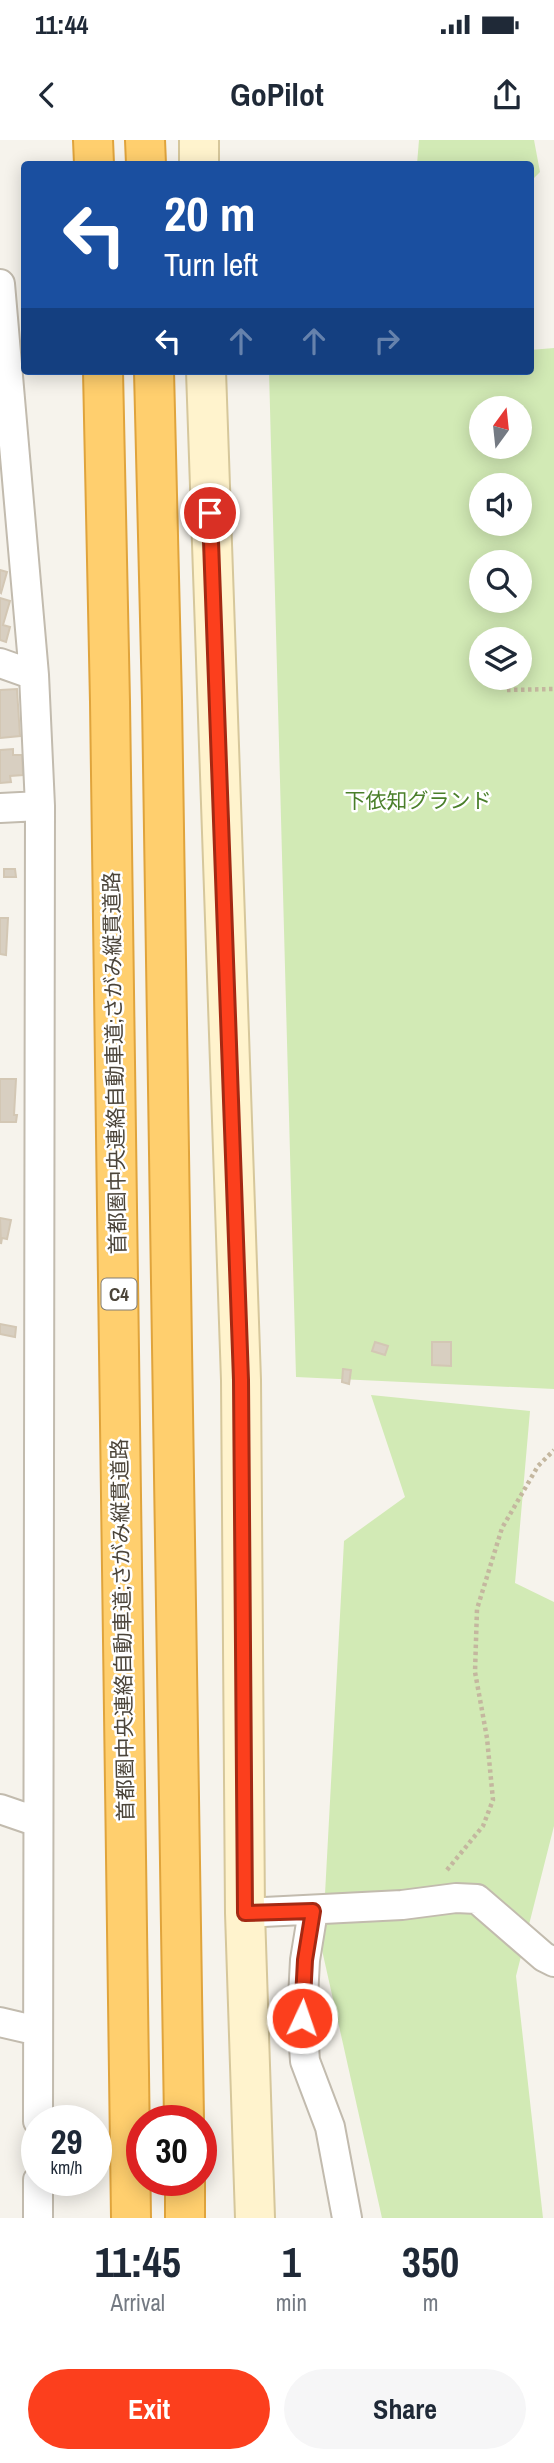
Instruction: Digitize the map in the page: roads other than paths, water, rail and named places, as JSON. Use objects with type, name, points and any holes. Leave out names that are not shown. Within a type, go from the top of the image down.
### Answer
[{"type":"highway","points":[[93,140],[94,161]]},
{"type":"highway","points":[[145,140],[146,161]]},
{"type":"highway","name":"首都圏中央連絡自動車道;さがみ縦貫道路","points":[[103,375],[111,744],[131,2218]]},
{"type":"highway","points":[[154,375],[162,701],[184,2105]]},
{"type":"highway","points":[[184,2196],[185,2218]]},
{"type":"street","points":[[198,140],[199,161]]},
{"type":"street","points":[[0,284],[10,490],[34,675],[40,806],[38,2105]]},
{"type":"street","points":[[206,375],[241,1380],[245,1913],[255,2218]]},
{"type":"street","points":[[0,663],[34,675]]},
{"type":"street","points":[[0,808],[40,806]]},
{"type":"street","points":[[0,1809],[38,1822]]},
{"type":"street","points":[[245,1913],[313,1911],[456,1898],[477,1899],[544,1957],[554,1962]]},
{"type":"street","points":[[313,1911],[305,1960],[302,2018],[305,2062],[330,2127],[347,2218]]},
{"type":"street","points":[[0,2022],[38,2031]]},
{"type":"street","points":[[38,2196],[38,2218]]},
{"type":"park label","name":"下依知グランド","points":[[418,801]]}]
